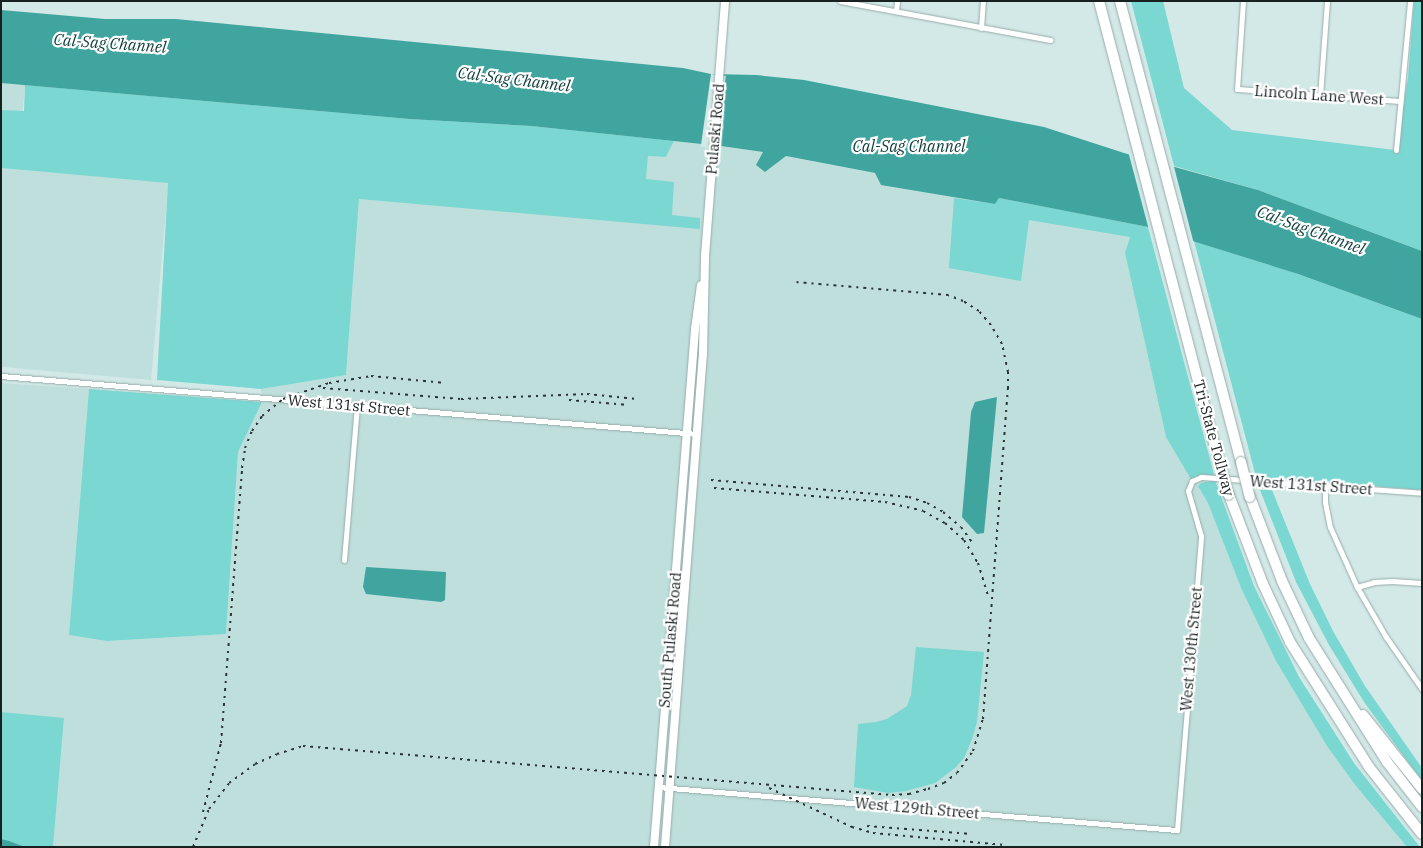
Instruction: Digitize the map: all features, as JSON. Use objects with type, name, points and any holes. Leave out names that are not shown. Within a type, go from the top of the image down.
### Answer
[{"type":"highway","name":"Tri-State Tollway","points":[[1099,1],[1219,461],[1229,495],[1263,584],[1290,642],[1369,767],[1422,834]]},
{"type":"highway","name":"Tri-State Tollway","points":[[1120,1],[1250,497],[1282,581],[1309,638],[1387,762],[1422,807]]},
{"type":"highway","points":[[1335,680],[1422,789]]},
{"type":"main road","name":"Pulaski Road","points":[[686,433],[695,329],[705,256],[725,1]]},
{"type":"main road","name":"Pulaski Road","points":[[697,434],[704,331],[705,256]]},
{"type":"main road","name":"South Pulaski Road","points":[[654,847],[686,433]]},
{"type":"main road","name":"South Pulaski Road","points":[[665,847],[697,434]]},
{"type":"street","points":[[840,1],[1050,40]]},
{"type":"street","points":[[896,11],[897,1]]},
{"type":"street","points":[[981,28],[983,1]]},
{"type":"street","name":"Lincoln Lane West","points":[[1243,1],[1236,89],[1401,101]]},
{"type":"street","points":[[1320,96],[1327,1]]},
{"type":"street","points":[[1396,150],[1410,1]]},
{"type":"street","name":"West 131st Street","points":[[1,376],[697,434]]},
{"type":"street","points":[[344,560],[357,405]]},
{"type":"street","name":"West 131st Street","points":[[1201,477],[1422,493]]},
{"type":"street","name":"West 130th Street","points":[[1176,830],[1201,536],[1188,491],[1192,481],[1201,477]]},
{"type":"street","points":[[1325,485],[1325,502],[1330,527],[1357,587],[1386,637],[1422,689]]},
{"type":"street","points":[[1357,587],[1374,582],[1392,580],[1422,583]]},
{"type":"street","name":"West 129th Street","points":[[658,787],[1176,830]]},
{"type":"shaded area","points":[[1131,1],[1163,1],[1184,88],[1232,130],[1395,150],[1408,78],[1414,1],[1422,1],[1422,251],[1258,190],[1174,166]]},
{"type":"shaded area","points":[[1,83],[25,85],[23,112],[1,110]]},
{"type":"shaded area","points":[[25,85],[409,119],[531,126],[674,141],[666,157],[648,156],[646,179],[674,182],[672,215],[700,218],[700,229],[359,199],[346,375],[261,389],[157,380],[168,183],[1,168],[1,110],[24,111]]},
{"type":"shaded area","points":[[674,141],[705,144],[705,160],[720,162],[721,146],[764,152],[765,172],[785,156],[1134,224],[1125,253],[1166,437],[1201,477],[1215,480],[1201,483],[1198,486],[1208,503],[1241,588],[1276,661],[1327,745],[1356,786],[1407,847],[53,847],[64,719],[1,712],[1,383],[89,389],[69,635],[107,641],[226,634],[238,452],[262,402],[261,389],[346,375],[359,199],[459,207],[700,218],[672,216],[646,179],[648,156],[666,157]]},
{"type":"shaded area","points":[[1,168],[168,183],[151,380],[1,367]]},
{"type":"shaded area","points":[[954,198],[995,204],[999,198],[1148,227],[1215,478],[1192,481],[1166,437],[1125,253],[1130,237],[1029,220],[1021,281],[949,268]]},
{"type":"shaded area","points":[[1194,241],[1298,274],[1422,319],[1422,490],[1256,477]]},
{"type":"shaded area","points":[[89,389],[262,402],[238,452],[226,634],[107,641],[69,635]]},
{"type":"shaded area","points":[[1215,480],[1254,586],[1299,677],[1354,763],[1420,847],[1407,847],[1356,786],[1327,746],[1276,661],[1241,588],[1208,503],[1198,486],[1201,483]]},
{"type":"shaded area","points":[[1260,490],[1272,490],[1310,584],[1333,631],[1365,686],[1422,768],[1422,781],[1364,702],[1329,645],[1296,582]]},
{"type":"shaded area","points":[[916,647],[984,652],[977,722],[964,758],[955,768],[935,783],[906,791],[888,793],[854,787],[858,724],[887,719],[907,706],[911,695]]},
{"type":"shaded area","points":[[1,712],[64,718],[53,847],[25,847],[1,839]]},
{"type":"water","name":"Cal-Sag Channel","points":[[1,10],[105,19],[176,19],[683,68],[711,74],[756,75],[804,80],[1044,127],[1124,153],[1258,190],[1422,251],[1422,319],[1298,274],[1148,227],[999,198],[995,204],[881,185],[875,173],[786,156],[765,172],[756,165],[763,152],[531,126],[409,119],[1,83]]},
{"type":"water","points":[[997,397],[984,533],[977,534],[962,517],[971,412],[975,402]]},
{"type":"water","points":[[366,567],[446,572],[445,600],[441,602],[366,594],[363,587]]},
{"type":"water","points":[[1,839],[9,841],[25,847],[1,847]]},
{"type":"pier","points":[[711,74],[726,76],[716,148],[701,146]]},
{"type":"pier","points":[[1128,151],[1173,163],[1194,244],[1149,230]]},
{"type":"railway","points":[[193,847],[209,809],[229,783],[255,764],[277,754],[303,746],[892,795],[909,794],[928,789],[944,783],[957,773],[973,751],[983,719],[1008,389],[1008,372],[1002,344],[991,325],[979,311],[963,301],[948,295],[796,282]]},
{"type":"railway","points":[[203,812],[221,743],[242,468],[245,448],[252,431],[262,416],[283,399],[329,383],[371,376],[446,383]]},
{"type":"railway","points":[[323,388],[461,399],[587,394],[637,399]]},
{"type":"railway","points":[[569,400],[629,405]]},
{"type":"railway","points":[[711,480],[909,497],[927,503],[943,512],[961,527],[972,542]]},
{"type":"railway","points":[[714,488],[885,502],[923,511],[945,523],[964,540],[978,563],[988,596]]},
{"type":"railway","points":[[769,788],[852,827],[873,833],[1004,845]]},
{"type":"railway","points":[[867,826],[972,834]]}]
